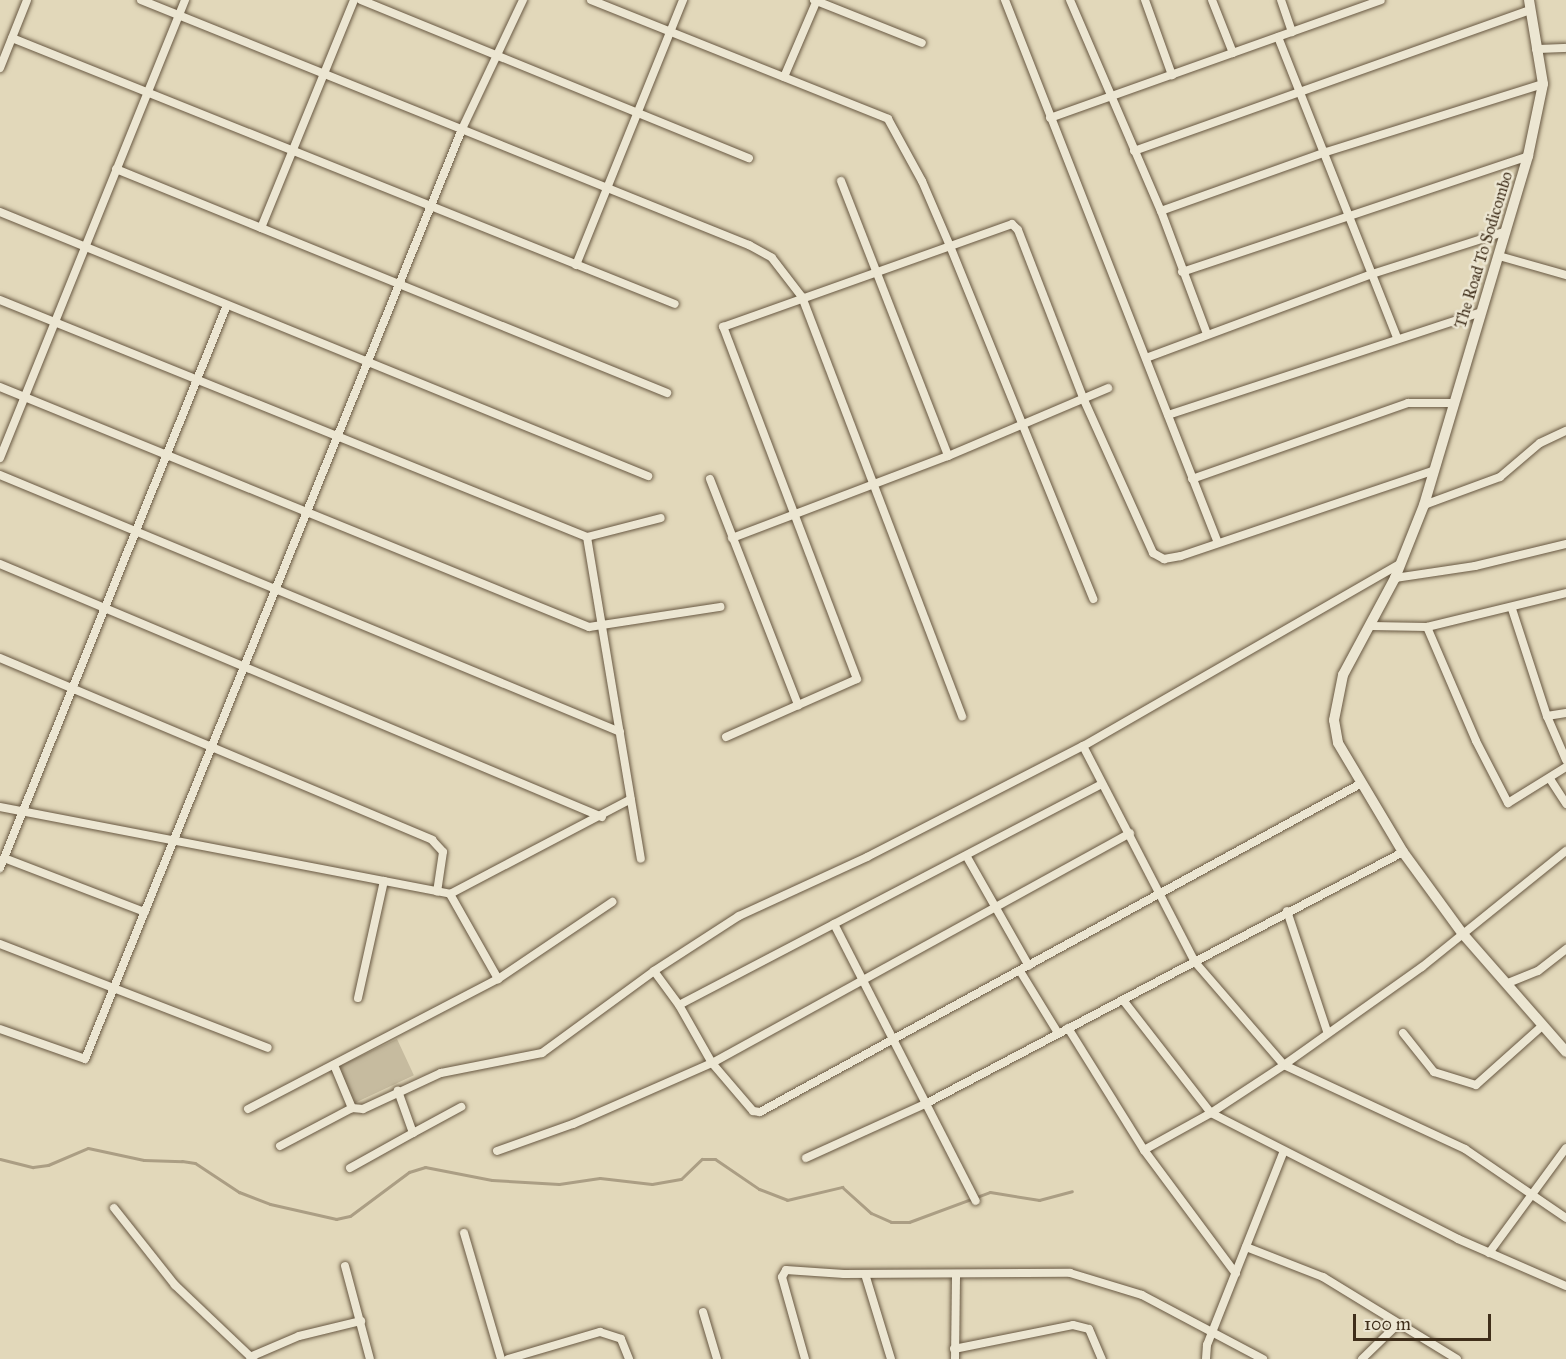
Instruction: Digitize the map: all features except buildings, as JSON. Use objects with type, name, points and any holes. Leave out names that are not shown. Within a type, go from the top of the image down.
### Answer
[{"type":"street","points":[[0,68],[3,50],[12,38],[27,0]]},
{"type":"street","points":[[141,0],[749,245],[772,258],[802,297],[871,483],[962,716]]},
{"type":"street","points":[[0,458],[185,0]]},
{"type":"street","points":[[261,228],[354,0]]},
{"type":"street","points":[[361,0],[749,158]]},
{"type":"street","points":[[0,1029],[86,1059],[430,206],[462,129],[500,55],[524,0]]},
{"type":"street","points":[[591,0],[888,119],[922,181],[950,246],[1020,424],[1093,599]]},
{"type":"street","points":[[576,265],[683,0]]},
{"type":"street","points":[[784,77],[816,0],[922,43]]},
{"type":"street","points":[[1005,0],[1218,543]]},
{"type":"street","points":[[1071,0],[1110,97],[1161,211],[1207,334]]},
{"type":"street","points":[[1145,0],[1172,75]]},
{"type":"street","points":[[1212,0],[1233,53]]},
{"type":"street","points":[[1281,0],[1292,32]]},
{"type":"street","points":[[1348,0],[1352,10]]},
{"type":"street","points":[[1050,118],[1381,0]]},
{"type":"street","points":[[1134,151],[1530,5]]},
{"type":"street","name":"The Road To Sodicombo","points":[[1530,5],[1543,84],[1528,156],[1452,403],[1424,505],[1398,565],[1395,578],[1343,675],[1334,720],[1338,743],[1403,852],[1462,933],[1566,1052]]},
{"type":"street","points":[[1278,37],[1326,152],[1397,337]]},
{"type":"street","points":[[12,38],[675,304]]},
{"type":"street","points":[[1536,50],[1566,48]]},
{"type":"street","points":[[1161,211],[1326,152],[1543,84]]},
{"type":"street","points":[[1182,272],[1528,156]]},
{"type":"street","points":[[116,169],[667,393]]},
{"type":"street","points":[[841,181],[948,456]]},
{"type":"street","points":[[0,212],[648,476]]},
{"type":"street","points":[[726,737],[857,679],[723,327],[802,297],[950,246],[1006,224],[1018,230],[1084,400],[1153,553],[1164,559],[1180,556],[1432,471]]},
{"type":"street","points":[[1146,358],[1372,274],[1504,232]]},
{"type":"street","points":[[1499,256],[1566,275]]},
{"type":"street","points":[[0,300],[54,324],[587,537],[661,518]]},
{"type":"street","points":[[0,868],[227,305]]},
{"type":"street","points":[[1168,416],[1397,337],[1481,312]]},
{"type":"street","points":[[0,387],[589,627],[720,607]]},
{"type":"street","points":[[732,538],[871,483],[948,456],[1108,388]]},
{"type":"street","points":[[1192,479],[1408,403],[1452,403]]},
{"type":"street","points":[[1424,505],[1500,477],[1540,443],[1566,431]]},
{"type":"street","points":[[0,475],[620,732]]},
{"type":"street","points":[[710,479],[798,705]]},
{"type":"street","points":[[587,537],[641,858]]},
{"type":"street","points":[[1395,578],[1465,567],[1566,544]]},
{"type":"street","points":[[0,564],[602,817]]},
{"type":"street","points":[[280,1146],[352,1108],[363,1109],[441,1073],[542,1053],[654,971],[739,916],[867,857],[1083,746],[1398,565]]},
{"type":"street","points":[[1371,626],[1427,627],[1512,609],[1566,593]]},
{"type":"street","points":[[1512,609],[1546,716],[1566,760]]},
{"type":"street","points":[[1427,627],[1476,741],[1508,803],[1566,767]]},
{"type":"street","points":[[0,658],[437,843],[444,858],[437,892]]},
{"type":"street","points":[[1546,716],[1566,712]]},
{"type":"street","points":[[1083,746],[1100,785],[1130,833],[1163,894],[1195,962],[1284,1065],[1464,1149],[1566,1218]]},
{"type":"street","points":[[1550,779],[1566,804]]},
{"type":"street","points":[[654,971],[679,1005],[712,1064],[753,1111],[759,1112],[1163,894],[1362,783]]},
{"type":"street","points":[[679,1005],[967,857],[1100,785]]},
{"type":"street","points":[[0,807],[450,894],[602,817],[631,799]]},
{"type":"street","points":[[497,1151],[573,1124],[712,1064],[1130,833]]},
{"type":"street","points":[[1144,1150],[1211,1113],[1284,1065],[1327,1031],[1422,967],[1566,851]]},
{"type":"street","points":[[806,1158],[927,1103],[1287,911],[1403,852]]},
{"type":"street","points":[[967,857],[1029,966]]},
{"type":"street","points":[[4,858],[145,912]]},
{"type":"street","points":[[357,998],[384,881]]},
{"type":"street","points":[[450,894],[498,980]]},
{"type":"street","points":[[248,1109],[498,980],[612,902]]},
{"type":"street","points":[[1287,911],[1327,1031]]},
{"type":"street","points":[[834,924],[976,1201]]},
{"type":"street","points":[[0,944],[268,1048]]},
{"type":"street","points":[[1508,983],[1539,971],[1566,949]]},
{"type":"street","points":[[1020,970],[1058,1033]]},
{"type":"street","points":[[1123,1000],[1211,1113],[1283,1153],[1489,1253],[1566,1286]]},
{"type":"street","points":[[1403,1033],[1434,1072],[1476,1085],[1542,1026]]},
{"type":"street","points":[[1068,1028],[1144,1150],[1236,1274]]},
{"type":"street","points":[[334,1065],[352,1108]]},
{"type":"street","points":[[398,1091],[413,1133]]},
{"type":"street","points":[[350,1168],[461,1107]]},
{"type":"street","points":[[1489,1253],[1566,1148]]},
{"type":"street","points":[[1206,1359],[1213,1330],[1283,1153]]},
{"type":"street","points":[[114,1208],[175,1286],[252,1358],[299,1336],[361,1322]]},
{"type":"street","points":[[464,1233],[501,1359]]},
{"type":"street","points":[[1246,1246],[1323,1277],[1457,1359]]},
{"type":"street","points":[[345,1266],[370,1359]]},
{"type":"street","points":[[805,1359],[782,1273],[1070,1273],[1142,1295],[1213,1330],[1263,1359]]},
{"type":"street","points":[[866,1274],[891,1359]]},
{"type":"street","points":[[955,1359],[957,1274]]},
{"type":"street","points":[[703,1312],[717,1359]]},
{"type":"street","points":[[1362,1359],[1398,1324]]},
{"type":"street","points":[[954,1349],[1073,1325],[1089,1329],[1102,1359]]},
{"type":"street","points":[[508,1359],[600,1332],[621,1339],[629,1359]]},
{"type":"shaded area","points":[[397,1039],[414,1075],[354,1103],[337,1067]]},
{"type":"waterway","points":[[0,1159],[33,1167],[48,1165],[88,1148],[144,1160],[195,1163],[239,1192],[270,1204],[336,1219],[350,1216],[409,1172],[425,1167],[492,1180],[559,1184],[600,1178],[652,1184],[681,1179],[702,1159],[715,1159],[759,1189],[787,1200],[842,1187],[871,1213],[891,1222],[909,1222],[990,1192],[1039,1200],[1072,1191]]}]
